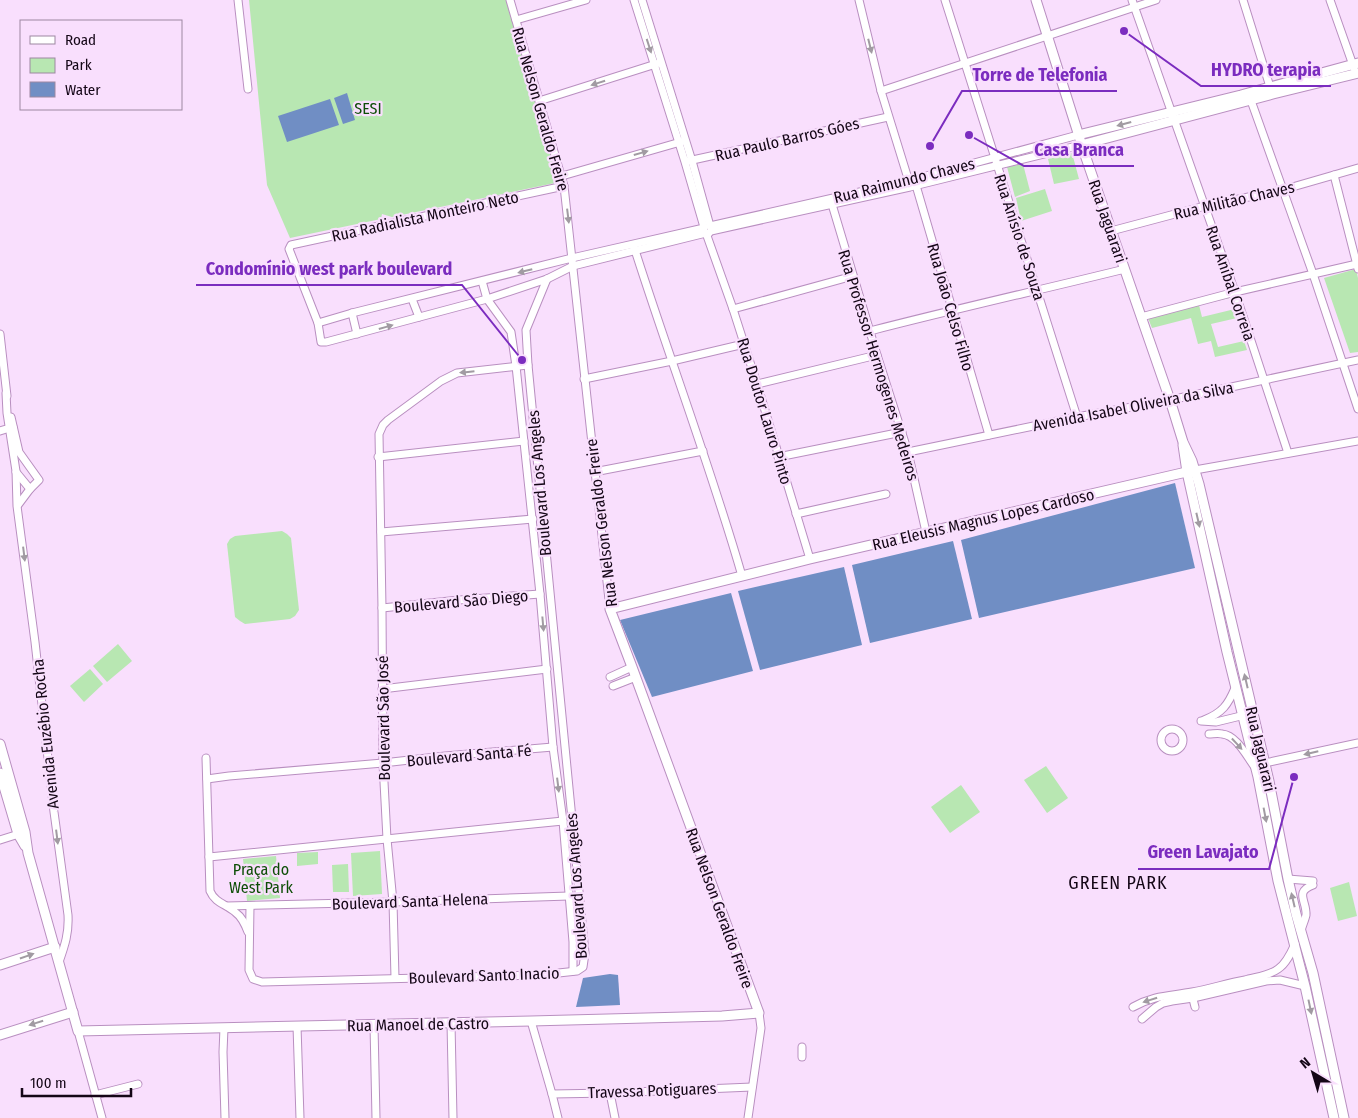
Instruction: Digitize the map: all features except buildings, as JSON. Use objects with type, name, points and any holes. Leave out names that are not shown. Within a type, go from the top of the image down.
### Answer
[{"type":"main road","name":"Rua Jaguarari","points":[[1036,0],[1081,145],[1183,442],[1189,453],[1235,688],[1256,768],[1278,881],[1305,986],[1334,1118]]},
{"type":"main road","name":"Rua Raimundo Chaves","points":[[1081,145],[1172,116],[1271,90],[1356,64]]},
{"type":"main road","name":"Rua Raimundo Chaves","points":[[1271,90],[1357,74]]},
{"type":"main road","name":"Rua Raimundo Chaves","points":[[1078,135],[1172,116]]},
{"type":"main road","name":"Rua Jaguarari","points":[[1191,471],[1221,571],[1265,763],[1288,879],[1313,973],[1344,1118]]},
{"type":"main road","name":"Rua Eleusis Magnus Lopes Cardoso","points":[[610,609],[810,559],[1191,471]]},
{"type":"main road","name":"Rua Nelson Geraldo Freire","points":[[610,609],[759,1013]]},
{"type":"main road","points":[[0,744],[22,833],[78,1031]]},
{"type":"main road","points":[[0,773],[22,833]]},
{"type":"main road","points":[[0,965],[55,947]]},
{"type":"main road","points":[[0,1035],[72,1012]]},
{"type":"main road","name":"Rua Manoel de Castro","points":[[78,1031],[722,1016],[759,1013]]},
{"type":"street","points":[[238,0],[248,89]]},
{"type":"street","name":"Rua Nelson Geraldo Freire","points":[[510,0],[564,186],[610,609]]},
{"type":"street","points":[[516,20],[586,0]]},
{"type":"street","name":"Rua Doutor Lauro Pinto","points":[[634,0],[658,64],[689,161],[718,263],[810,559]]},
{"type":"street","name":"Rua Doutor Lauro Pinto","points":[[642,0],[658,64]]},
{"type":"street","name":"Rua João Celso Filho","points":[[859,0],[888,117],[912,183],[989,435]]},
{"type":"street","name":"Rua Anísio de Souza","points":[[945,0],[1077,417]]},
{"type":"street","points":[[881,91],[1048,36],[1133,4],[1156,0]]},
{"type":"street","points":[[1243,0],[1271,90]]},
{"type":"street","points":[[1330,0],[1356,64],[1357,74]]},
{"type":"street","name":"Rua Aníbal Correia","points":[[1133,4],[1235,292],[1288,453]]},
{"type":"street","points":[[539,101],[658,64]]},
{"type":"street","points":[[1249,96],[1313,274],[1358,409]]},
{"type":"street","name":"Rua Paulo Barros Góes","points":[[689,161],[888,117]]},
{"type":"street","name":"Rua Raimundo Chaves","points":[[912,183],[995,157],[1078,135]]},
{"type":"street","points":[[562,176],[682,141]]},
{"type":"street","name":"Rua Raimundo Chaves","points":[[573,262],[547,279],[487,299],[326,342],[322,342],[320,339],[318,323],[352,313],[482,281],[573,262],[912,183],[998,166],[1081,145]]},
{"type":"street","name":"Rua Militão Chaves","points":[[1111,231],[1205,206],[1282,190],[1358,168]]},
{"type":"street","points":[[1141,317],[1235,292],[1357,266],[1334,175]]},
{"type":"street","name":"Rua Radialista Monteiro Neto","points":[[318,323],[289,249],[291,245],[564,186]]},
{"type":"street","name":"Rua Professor Hermogenes Medeiros","points":[[831,202],[908,452],[926,532]]},
{"type":"street","points":[[634,247],[703,451],[742,576]]},
{"type":"street","points":[[870,331],[1125,269]]},
{"type":"street","points":[[733,309],[853,276]]},
{"type":"street","name":"Boulevard Los Angeles","points":[[482,281],[487,299],[511,332],[516,366],[550,692],[553,747],[563,821],[573,942],[573,971],[580,970],[584,964],[584,953],[526,330],[547,279]]},
{"type":"street","points":[[412,299],[419,317]]},
{"type":"street","points":[[352,313],[357,334]]},
{"type":"street","points":[[511,332],[526,330]]},
{"type":"street","name":"Avenida Euzébio Rocha","points":[[0,334],[16,471],[17,506],[68,915],[68,935],[59,962]]},
{"type":"street","points":[[584,379],[744,344]]},
{"type":"street","points":[[757,384],[790,379],[877,355]]},
{"type":"street","name":"Avenida Isabel Oliveira da Silva","points":[[908,452],[1170,400],[1358,360]]},
{"type":"street","name":"Boulevard São José","points":[[395,978],[393,902],[383,763],[379,434],[383,425],[441,381],[457,373],[528,365]]},
{"type":"street","points":[[0,432],[11,428]]},
{"type":"street","name":"Avenida Euzébio Rocha","points":[[11,428],[19,452],[39,480],[17,506]]},
{"type":"street","points":[[778,457],[902,432]]},
{"type":"street","name":"Rua Eleusis Magnus Lopes Cardoso","points":[[1191,471],[1358,440]]},
{"type":"street","points":[[378,457],[524,441]]},
{"type":"street","points":[[594,472],[703,451]]},
{"type":"street","points":[[16,471],[30,489]]},
{"type":"street","points":[[796,514],[886,494]]},
{"type":"street","points":[[381,532],[533,519]]},
{"type":"street","points":[[535,542],[541,547],[544,546],[545,541]]},
{"type":"street","points":[[538,571],[538,567],[541,565],[547,568]]},
{"type":"street","name":"Boulevard São Diego","points":[[382,608],[540,594]]},
{"type":"street","points":[[610,677],[632,667]]},
{"type":"street","points":[[382,689],[547,669]]},
{"type":"street","points":[[613,686],[636,677]]},
{"type":"street","points":[[1235,688],[1226,707],[1217,714],[1201,721],[1216,722],[1253,713]]},
{"type":"street","points":[[550,692],[556,696],[560,691]]},
{"type":"street","points":[[552,722],[558,717],[562,720]]},
{"type":"street","points":[[1209,734],[1229,736],[1256,768]]},
{"type":"street","points":[[1265,763],[1358,742]]},
{"type":"street","name":"Boulevard Santa Fé","points":[[206,779],[553,747]]},
{"type":"street","points":[[206,758],[210,891],[216,900],[227,906],[241,918],[249,935]]},
{"type":"street","points":[[209,857],[563,821]]},
{"type":"street","points":[[0,840],[22,833]]},
{"type":"street","points":[[1288,879],[1313,883],[1304,890],[1302,896],[1306,914],[1301,931]]},
{"type":"street","name":"Boulevard Santa Helena","points":[[227,906],[569,896]]},
{"type":"street","points":[[250,906],[249,970],[251,977],[255,980],[265,982],[395,978]]},
{"type":"street","points":[[573,942],[583,942]]},
{"type":"street","points":[[1142,1019],[1156,1007],[1172,1000],[1278,970],[1290,955],[1295,944]]},
{"type":"street","points":[[1278,970],[1280,980]]},
{"type":"street","name":"Boulevard Santo Inacio","points":[[395,978],[540,974],[573,971]]},
{"type":"street","points":[[1133,1007],[1149,999],[1192,995],[1266,980],[1280,980],[1305,986]]},
{"type":"street","points":[[1192,995],[1196,1007]]},
{"type":"street","name":"Rua Nelson Geraldo Freire","points":[[748,1118],[761,1028],[759,1013]]},
{"type":"street","points":[[531,1021],[558,1118]]},
{"type":"street","points":[[451,1022],[453,1118]]},
{"type":"street","points":[[374,1024],[376,1118]]},
{"type":"street","points":[[297,1026],[300,1118]]},
{"type":"street","points":[[224,1028],[225,1118]]},
{"type":"street","points":[[78,1031],[102,1118]]},
{"type":"street","points":[[802,1047],[802,1057]]},
{"type":"street","points":[[95,1095],[138,1084]]},
{"type":"street","name":"Travessa Potiguares","points":[[552,1094],[752,1087]]},
{"type":"street","points":[[610,1093],[615,1118]]},
{"type":"green space","name":"SESI","points":[[249,0],[506,0],[560,182],[392,217],[382,214],[381,219],[290,238],[267,185]]},
{"type":"green space","points":[[1072,153],[1079,179],[1054,184],[1048,159]]},
{"type":"green space","points":[[1023,164],[1030,191],[1015,197],[1007,167]]},
{"type":"green space","points":[[1045,189],[1052,211],[1021,221],[1016,198]]},
{"type":"green space","points":[[1356,269],[1358,278],[1358,352],[1350,353],[1324,278]]},
{"type":"green space","points":[[1229,294],[1230,298],[1199,305],[1202,317],[1235,309],[1237,318],[1211,324],[1218,347],[1244,341],[1247,350],[1215,357],[1211,341],[1198,344],[1191,318],[1152,328],[1148,318]]},
{"type":"green space","points":[[282,531],[291,538],[299,610],[290,619],[245,624],[235,617],[227,544],[235,536]]},
{"type":"green space","points":[[118,644],[132,661],[107,682],[93,666]]},
{"type":"green space","points":[[90,669],[103,684],[84,702],[70,686]]},
{"type":"green space","points":[[1046,766],[1068,798],[1047,813],[1024,780]]},
{"type":"green space","points":[[961,785],[980,812],[950,833],[931,807]]},
{"type":"green space","points":[[380,851],[382,894],[353,896],[351,853]]},
{"type":"green space","points":[[318,852],[318,864],[297,866],[297,853]]},
{"type":"green space","name":"Praça do West Park","points":[[276,856],[280,898],[247,901],[243,859]]},
{"type":"green space","points":[[348,864],[349,892],[333,892],[332,865]]},
{"type":"green space","points":[[1349,882],[1357,916],[1338,921],[1330,888]]},
{"type":"water","points":[[347,93],[355,120],[343,124],[334,98]]},
{"type":"water","points":[[330,99],[339,125],[287,142],[278,116]]},
{"type":"water","points":[[1175,483],[1195,568],[979,618],[961,540]]},
{"type":"water","points":[[953,541],[972,619],[870,643],[852,565]]},
{"type":"water","points":[[844,567],[862,645],[760,670],[738,591]]},
{"type":"water","points":[[731,593],[753,671],[652,697],[620,620]]},
{"type":"water","points":[[610,974],[618,975],[620,1005],[576,1007],[583,978]]},
{"type":"place","name":"HYDRO terapia","points":[[1124,31]]},
{"type":"place","name":"Casa Branca","points":[[969,135]]},
{"type":"place","name":"Torre de Telefonia","points":[[930,146]]},
{"type":"place","name":"Condomínio west park boulevard","points":[[522,360]]},
{"type":"place","name":"Green Lavajato","points":[[1294,777]]},
{"type":"district","name":"GREEN PARK","points":[[1118,883]]}]
